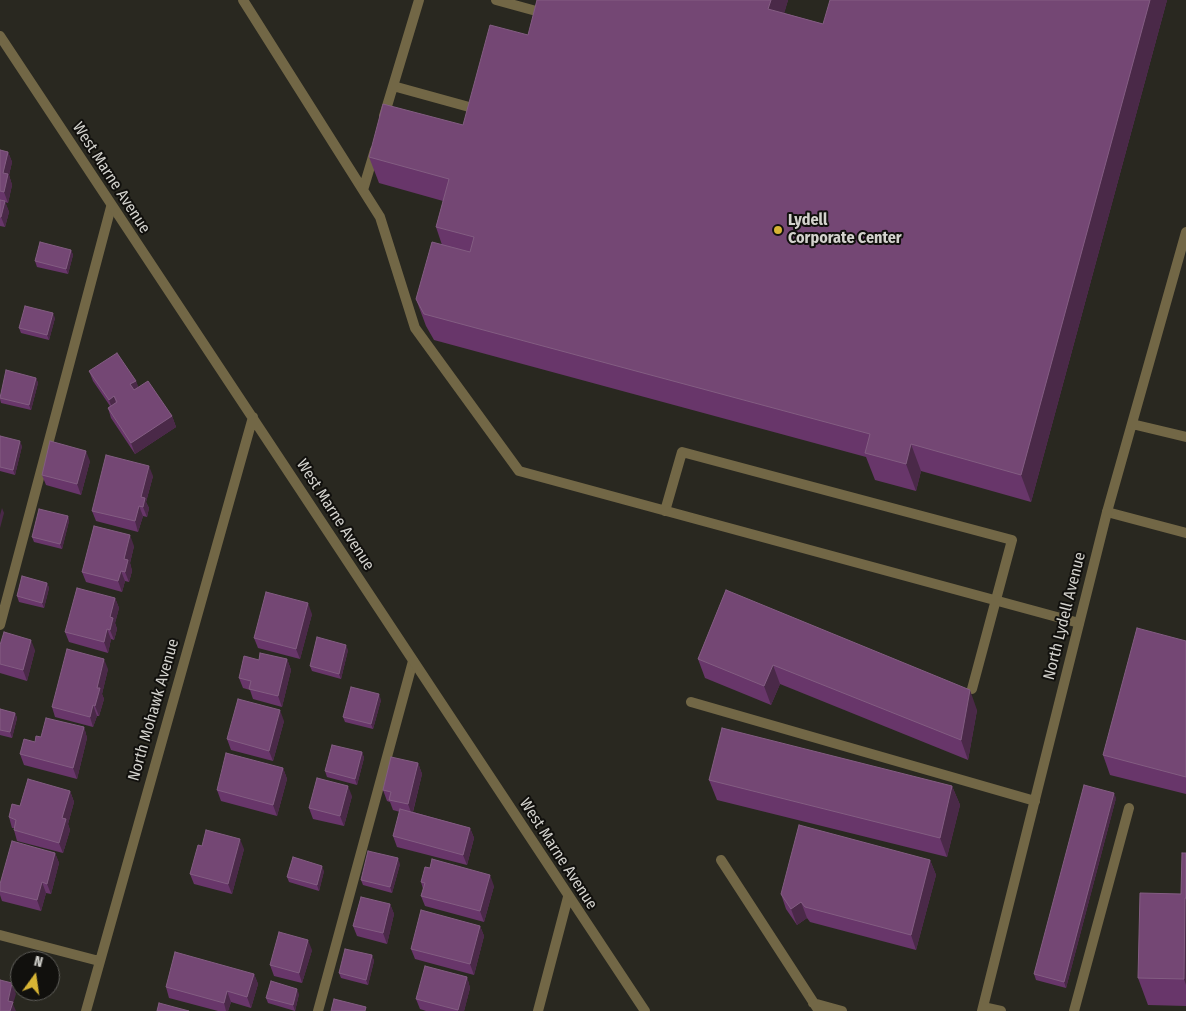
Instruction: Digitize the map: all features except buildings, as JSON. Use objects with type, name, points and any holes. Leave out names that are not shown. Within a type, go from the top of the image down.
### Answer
[{"type":"street","points":[[243,0],[380,217],[415,328],[519,471],[1079,623]]},
{"type":"street","points":[[382,124],[419,0]]},
{"type":"street","points":[[496,0],[550,15]]},
{"type":"street","name":"West Marne Avenue","points":[[0,36],[111,208],[253,417],[645,1011]]},
{"type":"street","points":[[394,86],[484,111]]},
{"type":"street","points":[[362,190],[377,143]]},
{"type":"street","points":[[0,625],[111,208]]},
{"type":"street","name":"North Lydell Avenue","points":[[983,1009],[1106,512],[1186,232]]},
{"type":"street","name":"North Mohawk Avenue","points":[[86,1011],[253,417]]},
{"type":"street","points":[[1132,424],[1186,438]]},
{"type":"street","points":[[665,511],[682,452],[1012,540],[972,689]]},
{"type":"street","points":[[1106,512],[1186,533]]},
{"type":"street","points":[[318,1011],[413,661]]},
{"type":"street","points":[[692,702],[1034,801]]},
{"type":"street","points":[[1074,1011],[1129,808]]},
{"type":"street","points":[[721,860],[816,1007],[842,1011]]},
{"type":"street","points":[[538,1011],[568,897]]},
{"type":"street","points":[[0,935],[99,962]]},
{"type":"street","points":[[983,1009],[1001,1011]]},
{"type":"place","name":"Lydell Corporate Center","points":[[778,230]]}]
